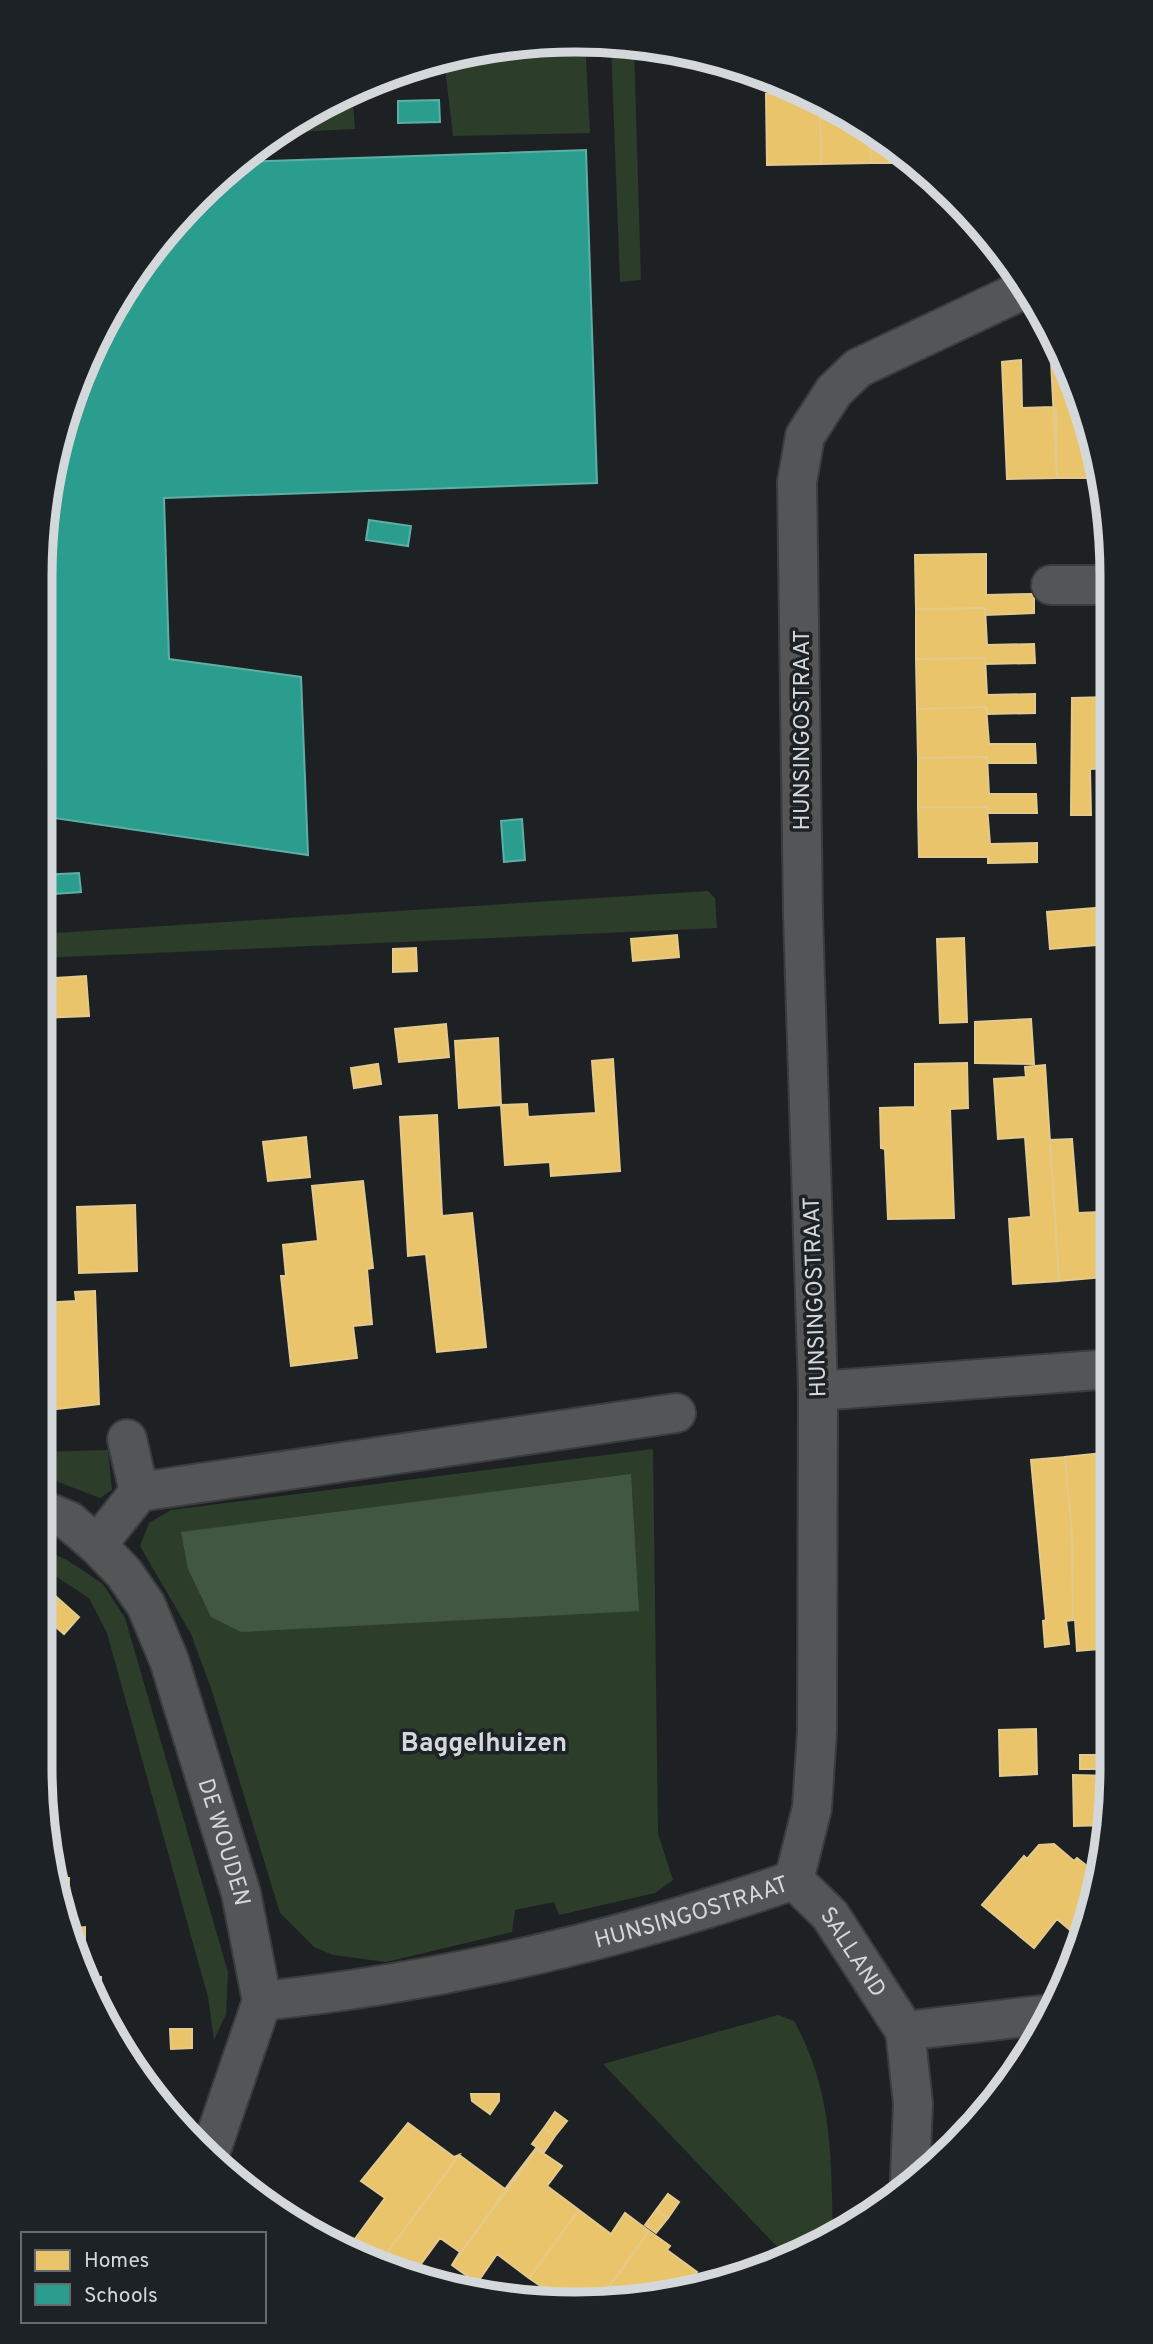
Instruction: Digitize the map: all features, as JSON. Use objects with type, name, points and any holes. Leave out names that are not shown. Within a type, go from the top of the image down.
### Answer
[{"type":"street","name":"HUNSINGOSTRAAT","points":[[262,2001],[364,1990],[537,1952],[690,1916],[794,1880],[812,1808],[817,1731],[818,1391],[802,904],[797,482],[805,436],[834,391],[858,368],[1017,293]]},
{"type":"street","points":[[1051,584],[1100,584]]},
{"type":"street","points":[[818,1391],[1100,1371]]},
{"type":"street","points":[[97,1545],[139,1492],[676,1413]]},
{"type":"street","points":[[127,1439],[139,1492]]},
{"type":"street","name":"DE WOUDEN","points":[[52,1514],[69,1521],[97,1545],[124,1573],[146,1605],[169,1660],[242,1893],[262,2001],[213,2144]]},
{"type":"street","name":"SALLAND","points":[[794,1880],[830,1915],[905,2031],[912,2103],[910,2171]]},
{"type":"street","points":[[905,2031],[1038,2015]]},
{"type":"green space","points":[[586,53],[590,133],[453,136],[445,69],[508,57]]},
{"type":"green space","points":[[611,54],[634,56],[641,280],[620,282]]},
{"type":"green space","points":[[353,103],[355,129],[300,132]]},
{"type":"green space","points":[[708,891],[715,898],[717,928],[52,957],[52,933]]},
{"type":"green space","points":[[653,1449],[658,1834],[673,1880],[655,1893],[559,1915],[554,1902],[515,1910],[512,1932],[386,1962],[333,1955],[314,1947],[280,1913],[212,1691],[191,1634],[140,1546],[149,1523],[171,1510]]},
{"type":"green space","points":[[108,1450],[112,1490],[100,1498],[52,1480],[52,1452]]},
{"type":"green space","points":[[631,1474],[639,1611],[241,1632],[211,1617],[188,1569],[181,1532]]},
{"type":"green space","points":[[52,1553],[103,1584],[125,1618],[228,1972],[226,2014],[214,2040],[208,1997],[107,1633],[89,1598],[52,1574]]},
{"type":"green space","points":[[778,2015],[794,2021],[807,2047],[823,2099],[830,2151],[833,2224],[781,2250],[603,2064]]},
{"type":"building: Homes","points":[[766,94],[780,94],[820,113],[821,164],[767,165]]},
{"type":"building: Homes","points":[[820,113],[870,143],[871,163],[821,164]]},
{"type":"building: Homes","points":[[870,143],[897,163],[871,163]]},
{"type":"building: Homes","points":[[1021,360],[1022,408],[1052,407],[1056,410],[1057,478],[1007,479],[1002,362]]},
{"type":"building: Homes","points":[[1051,361],[1054,361],[1061,376],[1073,408],[1091,478],[1057,478]]},
{"type":"building: Homes","points":[[986,554],[986,595],[1034,594],[1034,613],[985,615],[985,608],[916,609],[915,555]]},
{"type":"building: Homes","points":[[985,608],[987,645],[1034,644],[1035,663],[985,664],[985,658],[916,659],[916,609]]},
{"type":"building: Homes","points":[[985,658],[987,695],[1035,694],[1035,713],[988,714],[986,707],[917,709],[916,659]]},
{"type":"building: Homes","points":[[1100,697],[1100,768],[1090,769],[1091,815],[1071,815],[1072,698]]},
{"type":"building: Homes","points":[[986,707],[989,744],[1035,744],[1036,763],[987,763],[987,757],[918,758],[917,709]]},
{"type":"building: Homes","points":[[987,757],[989,794],[1036,794],[1037,813],[988,813],[987,807],[918,807],[918,758]]},
{"type":"building: Homes","points":[[918,807],[987,807],[990,844],[1037,843],[1037,862],[988,863],[988,857],[919,857]]},
{"type":"building: Homes","points":[[1100,908],[1100,945],[1050,949],[1047,912]]},
{"type":"building: Homes","points":[[677,935],[679,957],[633,961],[631,939]]},
{"type":"building: Homes","points":[[964,938],[967,1022],[940,1023],[937,939]]},
{"type":"building: Homes","points":[[416,948],[417,971],[393,972],[393,949]]},
{"type":"building: Homes","points":[[86,976],[89,1016],[52,1018],[52,978]]},
{"type":"building: Homes","points":[[1031,1019],[1034,1064],[975,1063],[975,1022]]},
{"type":"building: Homes","points":[[446,1024],[449,1057],[399,1062],[395,1029]]},
{"type":"building: Homes","points":[[498,1038],[501,1105],[459,1108],[455,1041]]},
{"type":"building: Homes","points":[[613,1059],[620,1171],[551,1176],[550,1162],[505,1165],[501,1105],[527,1104],[528,1117],[596,1113],[592,1061]]},
{"type":"building: Homes","points":[[967,1063],[968,1108],[950,1109],[954,1218],[888,1219],[880,1108],[915,1107],[915,1064]]},
{"type":"building: Homes","points":[[378,1064],[381,1084],[354,1088],[351,1068]]},
{"type":"building: Homes","points":[[1045,1065],[1059,1281],[1013,1284],[1009,1219],[1031,1217],[1025,1137],[998,1139],[994,1079],[1026,1077],[1025,1067]]},
{"type":"building: Homes","points":[[437,1115],[442,1216],[472,1213],[486,1347],[437,1352],[426,1254],[408,1256],[400,1117]]},
{"type":"building: Homes","points":[[306,1137],[310,1177],[268,1181],[263,1142]]},
{"type":"building: Homes","points":[[1072,1139],[1078,1213],[1100,1212],[1100,1277],[1059,1281],[1050,1140]]},
{"type":"building: Homes","points":[[363,1181],[373,1268],[367,1269],[372,1324],[353,1326],[357,1358],[291,1366],[281,1276],[286,1276],[283,1245],[318,1241],[312,1186]]},
{"type":"building: Homes","points":[[135,1205],[137,1271],[79,1273],[77,1207]]},
{"type":"building: Homes","points":[[95,1291],[99,1404],[57,1409],[52,1408],[52,1302],[76,1301],[75,1292]]},
{"type":"building: Homes","points":[[1100,1453],[1100,1649],[1077,1651],[1075,1619],[1073,1620],[1072,1533],[1065,1457]]},
{"type":"building: Homes","points":[[1065,1457],[1072,1533],[1073,1620],[1066,1621],[1069,1644],[1045,1647],[1043,1621],[1046,1620],[1031,1460]]},
{"type":"building: Homes","points":[[52,1593],[79,1617],[64,1634],[52,1624]]},
{"type":"building: Homes","points":[[1036,1729],[1037,1774],[1000,1776],[999,1730]]},
{"type":"building: Homes","points":[[1080,1755],[1100,1755],[1100,1769],[1080,1769]]},
{"type":"building: Homes","points":[[1073,1775],[1100,1776],[1097,1825],[1074,1826]]},
{"type":"building: Homes","points":[[1054,1844],[1074,1861],[1077,1858],[1090,1869],[1074,1933],[1057,1919],[1034,1948],[982,1905],[1024,1856],[1027,1859],[1039,1845]]},
{"type":"building: Homes","points":[[65,1878],[69,1878],[69,1897]]},
{"type":"building: Homes","points":[[85,1927],[85,1949],[80,1936],[78,1928]]},
{"type":"building: Homes","points":[[170,2029],[192,2029],[192,2048],[171,2049]]},
{"type":"building: Homes","points":[[471,2094],[499,2094],[499,2101],[490,2114],[472,2101]]},
{"type":"building: Homes","points":[[555,2112],[567,2121],[555,2136],[544,2128]]},
{"type":"building: Homes","points":[[408,2123],[454,2157],[459,2155],[385,2255],[353,2241],[385,2198],[361,2181]]},
{"type":"building: Homes","points":[[544,2128],[555,2136],[544,2152],[532,2144]]},
{"type":"building: Homes","points":[[536,2148],[452,2265],[460,2252],[440,2238],[419,2267],[385,2255],[459,2155],[505,2189]]},
{"type":"building: Homes","points":[[537,2149],[562,2166],[547,2186],[579,2210],[529,2278],[497,2254],[478,2282],[452,2265]]},
{"type":"building: Homes","points":[[668,2194],[679,2202],[668,2218],[656,2210]]},
{"type":"building: Homes","points":[[579,2210],[611,2234],[625,2213],[649,2231],[607,2290],[547,2290],[529,2278]]},
{"type":"building: Homes","points":[[656,2210],[668,2218],[656,2233],[645,2225]]},
{"type":"building: Homes","points":[[649,2231],[670,2246],[667,2250],[697,2272],[692,2278],[679,2281],[607,2290]]},
{"type":"building: Schools","points":[[439,100],[440,122],[398,123],[398,101]]},
{"type":"building: Schools","points":[[586,150],[597,483],[164,498],[169,659],[301,677],[308,855],[52,818],[54,542],[63,474],[80,408],[107,345],[141,285],[206,206],[258,161]]},
{"type":"building: Schools","points":[[369,520],[411,526],[408,546],[366,540]]},
{"type":"building: Schools","points":[[522,819],[525,860],[504,862],[501,821]]},
{"type":"building: Schools","points":[[79,873],[81,892],[52,894],[52,874]]},
{"type":"district","name":"Baggelhuizen","points":[[484,1742]]}]
